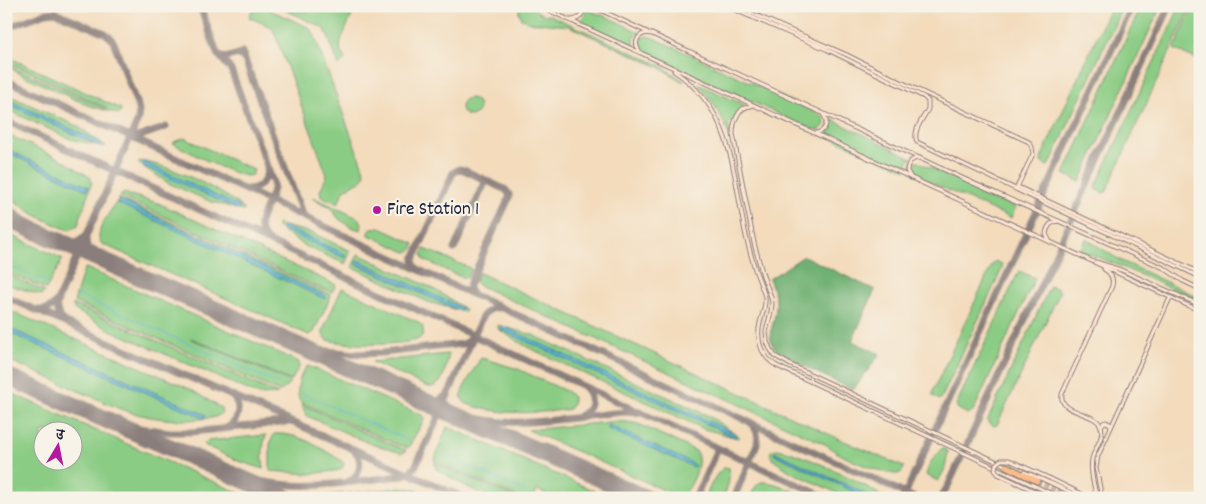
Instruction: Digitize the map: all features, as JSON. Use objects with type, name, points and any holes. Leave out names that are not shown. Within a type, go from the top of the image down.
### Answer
[{"type":"highway","points":[[1006,466],[1037,481]]},
{"type":"main road","points":[[539,6],[1200,311]]},
{"type":"main road","points":[[568,19],[576,20],[579,18],[583,12],[583,6]]},
{"type":"main road","points":[[592,6],[1164,268],[1183,281],[1200,289]]},
{"type":"main road","points":[[726,6],[826,49],[924,97],[928,101],[928,110],[915,133],[917,142],[1200,273]]},
{"type":"main road","points":[[735,6],[819,42],[1029,142],[1033,154],[1017,188]]},
{"type":"main road","points":[[643,54],[638,50],[637,39],[645,33],[652,34]]},
{"type":"main road","points":[[666,65],[688,80],[700,92],[714,111],[723,129],[748,245],[765,296],[759,336],[760,346],[768,359],[772,363],[1061,498]]},
{"type":"main road","points":[[755,106],[746,106],[742,109],[738,115],[733,134],[754,243],[771,297],[772,304],[766,331],[767,342],[772,353],[791,365],[1006,466],[1040,478],[1083,498]]},
{"type":"main road","points":[[811,132],[822,131],[826,125],[826,117],[820,112]]},
{"type":"main road","points":[[914,179],[910,177],[907,171],[908,164],[912,159],[923,159]]},
{"type":"main road","points":[[1017,188],[1200,277]]},
{"type":"main road","points":[[1050,242],[1046,234],[1048,227],[1054,222],[1061,221]]},
{"type":"main road","points":[[1089,260],[1121,270],[1200,304]]},
{"type":"main road","points":[[1089,260],[1110,273],[1113,278],[1113,284],[1061,399],[1065,405],[1096,420],[1101,428],[1102,435],[1091,464],[1097,498]]},
{"type":"main road","points":[[1102,498],[1096,464],[1098,456],[1170,298]]},
{"type":"main road","points":[[1101,428],[1105,422],[1110,424],[1111,427]]},
{"type":"main road","points":[[1049,498],[998,474],[995,469],[998,461],[1005,459],[1090,498]]},
{"type":"green space","points":[[254,6],[261,6],[308,27],[313,32],[365,173],[363,179],[343,191],[338,204],[321,196],[320,191],[327,175],[273,29],[249,17]]},
{"type":"green space","points":[[277,6],[291,6],[303,12],[317,6],[356,6],[341,40],[340,51],[345,59],[339,66],[325,29]]},
{"type":"green space","points":[[522,6],[531,6],[538,12],[550,15],[660,65],[684,81],[659,67],[569,26],[527,22],[521,18],[519,13]]},
{"type":"green space","points":[[1111,6],[1123,6],[1050,164],[1047,166],[1041,162],[1042,156]]},
{"type":"green space","points":[[1141,6],[1161,6],[1080,182],[1064,174]]},
{"type":"green space","points":[[1180,6],[1191,6],[1106,192],[1103,193],[1097,190],[1096,186]]},
{"type":"green space","points":[[1193,6],[1200,6],[1200,61],[1174,49]]},
{"type":"green space","points":[[586,9],[641,33],[635,38],[635,47],[577,21],[584,17]]},
{"type":"green space","points":[[647,36],[821,115],[825,120],[824,126],[821,129],[815,130],[640,49],[640,40]]},
{"type":"green space","points":[[6,56],[121,109],[121,112],[119,114],[87,105],[20,74],[6,64],[107,108],[6,61]]},
{"type":"green space","points":[[698,84],[745,105],[739,110],[734,121],[728,124],[730,132],[728,133],[715,107]]},
{"type":"green space","points":[[6,94],[77,126],[105,145],[105,147],[100,146],[101,143],[6,99]]},
{"type":"green space","points":[[466,98],[474,98],[479,103],[477,114],[466,116],[461,111],[461,103]]},
{"type":"green space","points":[[6,103],[99,146],[70,139],[6,109]]},
{"type":"green space","points":[[829,118],[912,158],[907,162],[906,170],[822,134],[828,128]]},
{"type":"green space","points":[[6,134],[61,159],[90,177],[92,182],[78,225],[70,230],[58,226],[27,209],[6,193],[6,152],[87,190],[88,187],[6,149]]},
{"type":"green space","points":[[184,138],[254,170],[252,175],[242,175],[222,168],[173,143]]},
{"type":"green space","points":[[139,161],[165,167],[195,179],[224,194],[245,210],[209,201],[168,183],[139,164]]},
{"type":"green space","points":[[913,161],[1016,207],[1011,218],[918,176],[911,168]]},
{"type":"green space","points":[[124,193],[158,203],[336,285],[332,292],[317,287],[120,196]]},
{"type":"green space","points":[[313,197],[360,219],[362,224],[361,230],[351,227],[339,219],[329,206],[313,199]]},
{"type":"green space","points":[[119,198],[330,294],[331,296],[314,332],[309,335],[102,244],[99,237],[101,227]]},
{"type":"green space","points":[[277,224],[312,233],[351,251],[345,264],[305,246],[277,227]]},
{"type":"green space","points":[[378,227],[413,243],[413,249],[406,252],[369,235],[371,228],[377,229]]},
{"type":"green space","points":[[6,233],[63,259],[46,289],[6,272]]},
{"type":"green space","points":[[1086,239],[1120,260],[1200,298],[1200,301],[1080,250]]},
{"type":"green space","points":[[424,249],[470,268],[471,270],[467,278],[463,278],[424,260],[422,255]]},
{"type":"green space","points":[[358,254],[434,289],[465,309],[464,312],[460,311],[461,308],[358,260],[356,264],[459,311],[428,302],[352,267]]},
{"type":"green space","points":[[804,256],[875,290],[852,341],[880,354],[853,390],[787,358],[773,346],[771,334],[776,303],[769,279]]},
{"type":"green space","points":[[995,261],[1002,264],[1002,269],[939,400],[933,396],[933,391]]},
{"type":"green space","points":[[86,268],[297,361],[299,362],[299,367],[292,380],[290,380],[191,338],[289,381],[289,384],[280,392],[74,302],[84,269]]},
{"type":"green space","points":[[1019,271],[1035,278],[973,412],[968,414],[958,409],[956,405]]},
{"type":"green space","points":[[480,273],[904,467],[902,472],[898,474],[882,471],[850,459],[827,445],[478,285],[476,280]]},
{"type":"green space","points":[[6,274],[44,291],[44,293],[41,295],[6,284]]},
{"type":"green space","points":[[1050,286],[1058,289],[1060,292],[997,425],[994,426],[988,423],[988,419]]},
{"type":"green space","points":[[342,288],[418,322],[423,327],[422,336],[410,342],[381,344],[350,344],[327,340],[323,335],[323,330]]},
{"type":"green space","points":[[73,304],[278,394],[259,395],[110,330],[75,310]]},
{"type":"green space","points":[[6,309],[190,389],[221,408],[222,412],[213,418],[191,420],[170,420],[140,415],[120,409],[6,359],[6,331],[204,418],[206,415],[6,327]]},
{"type":"green space","points":[[498,325],[502,326],[501,329],[735,437],[503,326],[533,335],[709,416],[740,437],[737,438],[704,429],[527,347],[498,329]]},
{"type":"green space","points":[[449,355],[441,381],[433,387],[428,387],[372,362]]},
{"type":"green space","points":[[482,358],[518,369],[568,392],[573,397],[573,404],[569,409],[565,410],[520,413],[487,410],[467,404],[462,398],[463,389]]},
{"type":"green space","points":[[307,366],[424,416],[425,418],[408,448],[300,402],[299,383]]},
{"type":"green space","points":[[6,391],[77,422],[32,422],[32,472],[82,472],[82,424],[251,498],[6,498]]},
{"type":"green space","points":[[301,404],[406,450],[401,453],[369,443],[307,416]]},
{"type":"green space","points":[[619,421],[641,425],[696,451],[698,456],[697,469],[689,487],[682,496],[680,497],[528,430]]},
{"type":"green space","points":[[447,427],[611,498],[556,498],[537,490],[534,498],[528,496],[527,498],[520,498],[434,461]]},
{"type":"green space","points":[[274,434],[301,438],[310,442],[342,461],[344,463],[343,467],[335,471],[309,474],[270,471],[270,444]]},
{"type":"green space","points":[[266,435],[263,452],[264,469],[238,461],[204,444],[207,441]]},
{"type":"green space","points":[[942,448],[948,451],[945,469],[938,481],[926,475],[930,463]]},
{"type":"green space","points":[[776,449],[799,455],[831,469],[863,485],[883,498],[874,498],[775,452],[774,454],[867,498],[848,498],[791,472],[772,459],[770,452]]},
{"type":"green space","points":[[434,463],[516,498],[492,498],[467,487],[436,469]]},
{"type":"green space","points":[[725,467],[729,468],[729,476],[723,498],[705,498],[716,477]]},
{"type":"green space","points":[[761,482],[779,485],[808,498],[762,498],[762,496],[752,496],[756,498],[749,498],[756,486]]},
{"type":"green space","points":[[399,488],[412,489],[436,498],[393,498],[378,491],[377,494],[386,498],[326,498],[329,495]]},
{"type":"water","points":[[6,99],[101,143],[100,146],[6,103]]},
{"type":"water","points":[[6,149],[89,187],[87,190],[6,152]]},
{"type":"water","points":[[144,162],[240,207],[239,210],[142,165]]},
{"type":"water","points":[[119,200],[326,296],[325,299],[117,203]]},
{"type":"water","points":[[283,226],[347,255],[345,258],[282,229]]},
{"type":"water","points":[[357,260],[462,308],[460,311],[356,263]]},
{"type":"water","points":[[502,326],[736,434],[735,437],[500,329]]},
{"type":"water","points":[[6,327],[206,415],[204,418],[6,331]]},
{"type":"water","points":[[608,425],[690,462],[695,466],[606,428]]},
{"type":"water","points":[[775,452],[874,498],[867,498],[774,454]]},
{"type":"waterway","points":[[6,264],[47,282]]},
{"type":"waterway","points":[[78,295],[280,384]]},
{"type":"waterway","points":[[301,393],[408,440]]},
{"type":"waterway","points":[[440,454],[446,457]]},
{"type":"waterway","points":[[450,458],[525,491]]},
{"type":"taxiway","points":[[200,6],[217,53],[231,70],[273,182],[271,197],[260,224],[265,238]]},
{"type":"taxiway","points":[[903,498],[1132,6]]},
{"type":"taxiway","points":[[940,498],[948,486],[1170,6]]},
{"type":"taxiway","points":[[6,28],[46,13],[55,12],[105,33],[114,43],[139,110],[138,120],[58,299],[50,308],[38,310]]},
{"type":"taxiway","points":[[242,52],[302,213],[306,218]]},
{"type":"taxiway","points":[[218,55],[222,57],[238,55],[244,59]]},
{"type":"taxiway","points":[[6,80],[915,498]]},
{"type":"taxiway","points":[[6,121],[827,498]]},
{"type":"taxiway","points":[[133,138],[166,127]]},
{"type":"taxiway","points":[[417,268],[414,265],[414,259],[453,173],[459,169],[464,170],[506,190],[509,194],[509,198],[469,285],[469,290],[473,294]]},
{"type":"taxiway","points":[[247,189],[255,188],[261,184],[267,170]]},
{"type":"taxiway","points":[[454,249],[484,185],[482,178]]},
{"type":"taxiway","points":[[6,206],[28,223],[56,239],[73,243],[85,236]]},
{"type":"taxiway","points":[[86,238],[90,251],[100,259]]},
{"type":"taxiway","points":[[6,297],[465,498]]},
{"type":"taxiway","points":[[58,300],[57,311],[64,321]]},
{"type":"taxiway","points":[[398,476],[409,473],[415,467],[482,317],[490,310],[501,308]]},
{"type":"taxiway","points":[[286,340],[319,350],[356,354],[463,344],[472,338]]},
{"type":"taxiway","points":[[579,416],[587,410],[590,403],[589,395],[584,387]]},
{"type":"taxiway","points":[[424,401],[437,401],[447,394]]},
{"type":"taxiway","points":[[226,428],[234,422],[238,414],[237,405],[232,396]]},
{"type":"taxiway","points":[[436,406],[468,416],[503,422],[544,421],[625,412],[637,413]]},
{"type":"taxiway","points":[[98,416],[132,427],[170,432],[191,432],[290,422]]},
{"type":"taxiway","points":[[734,498],[757,444],[757,432],[751,423]]},
{"type":"taxiway","points":[[695,498],[718,448]]},
{"type":"taxiway","points":[[349,481],[356,475],[360,466],[359,458],[353,449]]},
{"type":"taxiway","points":[[213,466],[264,482],[288,485],[337,484],[402,476]]},
{"type":"runway","points":[[6,218],[645,498]]},
{"type":"runway","points":[[6,376],[286,498]]},
{"type":"tunnel","points":[[1037,481],[1073,498]]},
{"type":"place","name":"Fire Station 1","points":[[377,210]]}]
